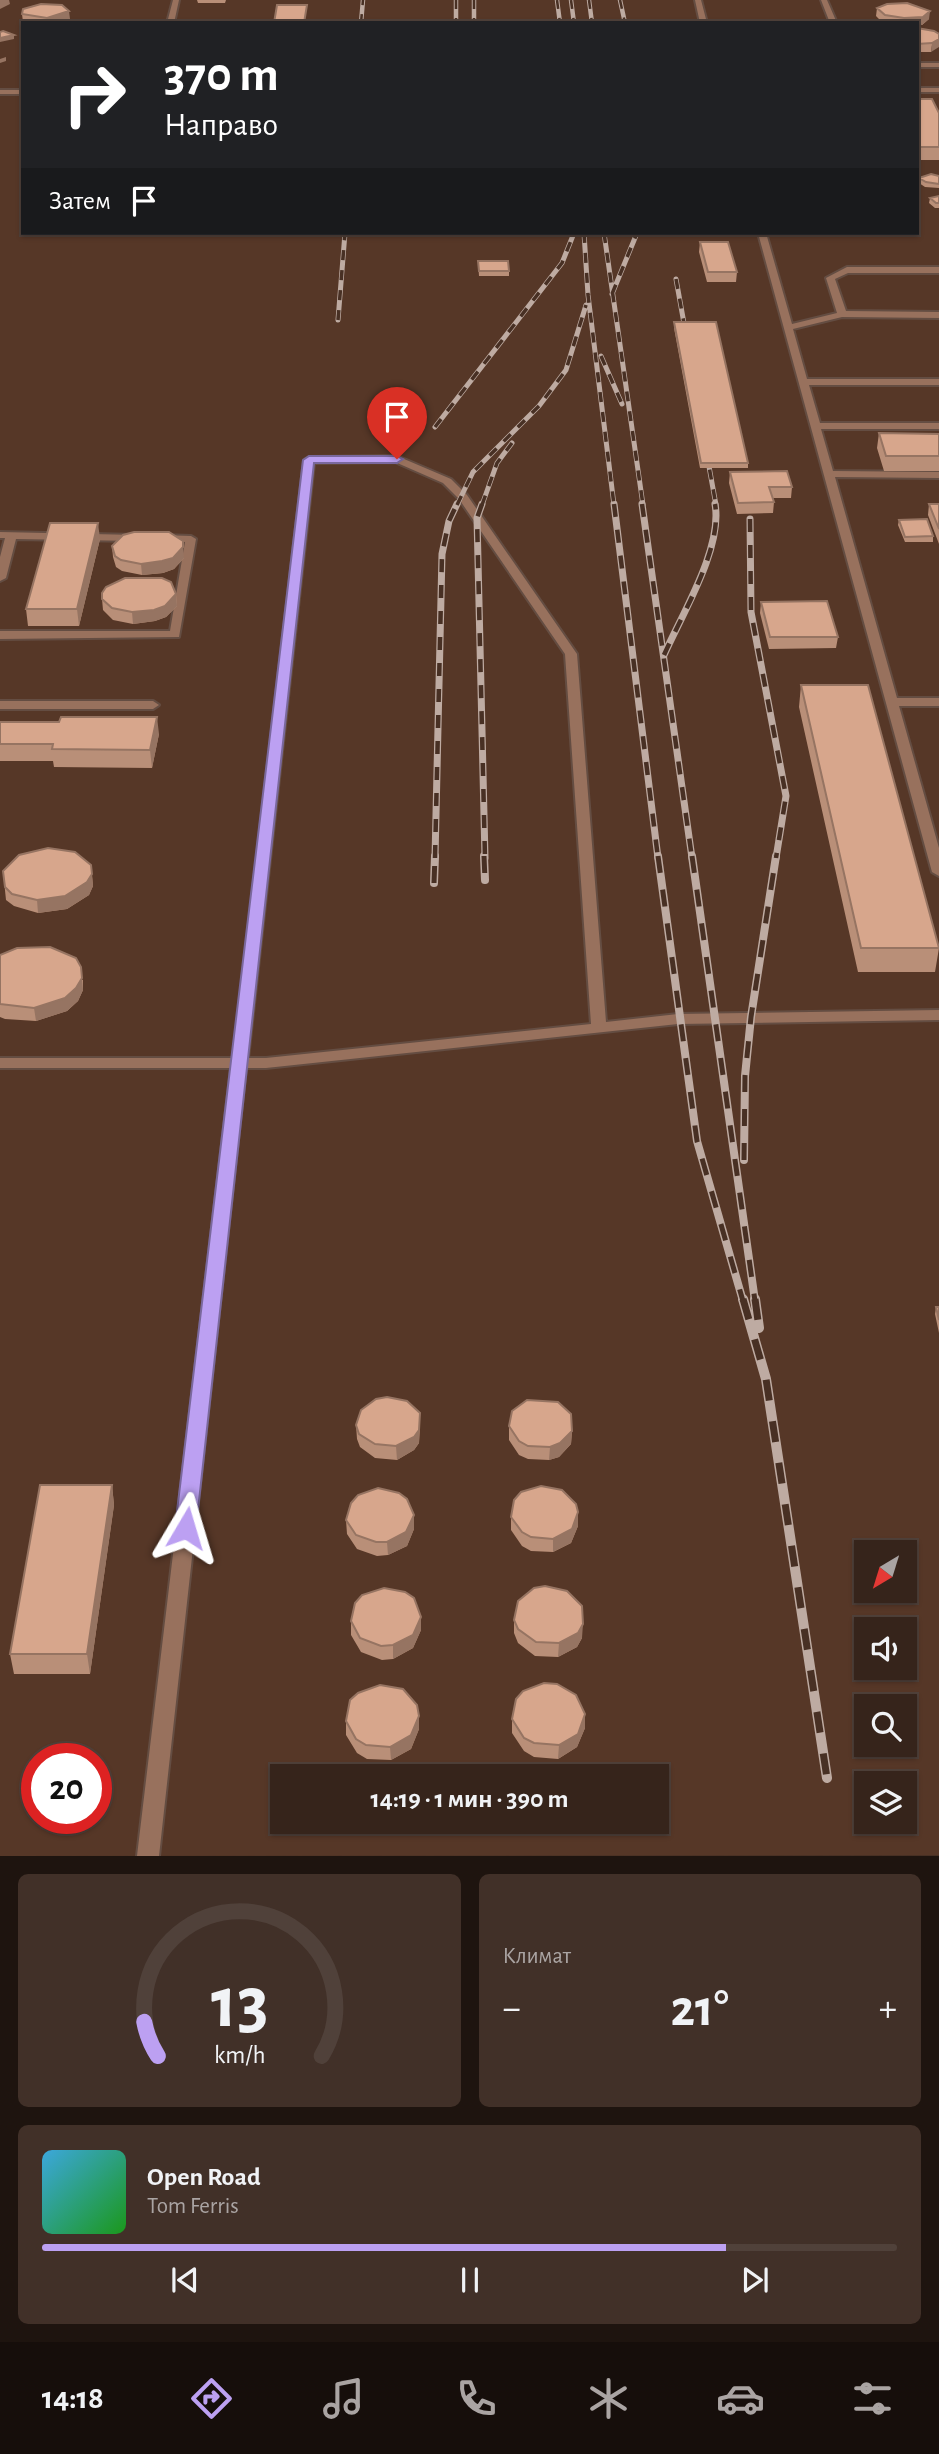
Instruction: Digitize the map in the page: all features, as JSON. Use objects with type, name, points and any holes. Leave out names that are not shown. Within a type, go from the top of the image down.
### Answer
[{"type":"lane","points":[[171,21],[176,0]]},
{"type":"lane","points":[[698,0],[703,21]]},
{"type":"lane","points":[[824,0],[833,21]]},
{"type":"lane","points":[[919,65],[939,65]]},
{"type":"lane","points":[[919,90],[939,90]]},
{"type":"lane","points":[[0,92],[21,92]]},
{"type":"lane","points":[[763,235],[939,872]]},
{"type":"lane","points":[[842,314],[830,278],[834,274],[847,270],[939,270]]},
{"type":"lane","points":[[788,328],[842,314],[939,315]]},
{"type":"lane","points":[[803,382],[939,382]]},
{"type":"lane","points":[[816,426],[939,426]]},
{"type":"lane","points":[[148,1856],[309,460],[397,459],[447,481],[463,497],[571,654],[599,1028]]},
{"type":"lane","points":[[829,474],[939,475]]},
{"type":"lane","points":[[0,578],[6,535],[191,539],[175,635],[0,635]]},
{"type":"lane","points":[[892,702],[939,702]]},
{"type":"lane","points":[[0,705],[153,705]]},
{"type":"lane","points":[[0,1063],[266,1063],[678,1019],[939,1015]]},
{"type":"shaded area","points":[[0,0],[939,0],[939,1855],[0,1856]]},
{"type":"building","points":[[907,3],[930,11],[923,17],[904,18],[885,15],[877,8],[887,4]]},
{"type":"building","points":[[41,4],[62,5],[69,11],[47,18],[22,14],[23,9]]},
{"type":"building","points":[[277,5],[307,5],[304,21],[274,21]]},
{"type":"building","points":[[919,28],[939,34],[939,39],[932,43],[919,44]]},
{"type":"building","points":[[0,32],[14,35],[0,38]]},
{"type":"building","points":[[919,99],[932,99],[939,113],[939,147],[919,147]]},
{"type":"building","points":[[931,174],[939,176],[939,184],[919,178]]},
{"type":"building","points":[[939,196],[939,203],[930,198]]},
{"type":"building","points":[[700,242],[728,242],[737,272],[708,272]]},
{"type":"building","points":[[478,261],[508,261],[509,271],[479,271]]},
{"type":"building","points":[[674,322],[716,322],[748,463],[701,463]]},
{"type":"building","points":[[879,433],[939,434],[939,456],[886,456]]},
{"type":"building","points":[[787,471],[792,487],[769,487],[774,502],[738,503],[730,472]]},
{"type":"building","points":[[929,504],[939,504],[939,529]]},
{"type":"building","points":[[927,519],[933,536],[905,537],[899,520]]},
{"type":"building","points":[[50,523],[98,523],[77,609],[26,609]]},
{"type":"building","points":[[134,532],[169,532],[183,541],[183,547],[173,558],[162,561],[141,564],[121,560],[115,556],[112,546],[123,535]]},
{"type":"building","points":[[125,578],[162,578],[171,582],[176,594],[165,606],[154,610],[132,612],[112,608],[102,599],[102,593],[106,587]]},
{"type":"building","points":[[827,601],[838,637],[770,637],[761,602]]},
{"type":"building","points":[[801,685],[868,685],[939,948],[861,948]]},
{"type":"building","points":[[61,717],[157,717],[150,750],[52,749],[53,744],[0,744],[0,722],[59,722]]},
{"type":"building","points":[[48,848],[75,852],[91,865],[92,874],[87,882],[65,896],[37,900],[12,894],[5,887],[3,871],[19,855]]},
{"type":"building","points":[[50,947],[76,958],[81,967],[82,978],[76,988],[65,998],[34,1008],[0,1004],[0,955],[17,948]]},
{"type":"building","points":[[387,1397],[407,1401],[420,1413],[419,1430],[414,1437],[396,1446],[375,1444],[359,1434],[356,1425],[361,1410],[376,1399]]},
{"type":"building","points":[[527,1400],[558,1402],[571,1414],[572,1431],[560,1443],[550,1447],[528,1446],[519,1441],[509,1426],[512,1411]]},
{"type":"building","points":[[40,1485],[112,1485],[87,1654],[10,1654]]},
{"type":"building","points":[[541,1486],[562,1490],[576,1504],[578,1512],[572,1529],[553,1539],[531,1537],[522,1532],[511,1517],[514,1500],[521,1492]]},
{"type":"building","points":[[378,1488],[399,1493],[407,1499],[414,1515],[406,1532],[387,1542],[376,1542],[356,1535],[346,1520],[351,1503],[358,1495]]},
{"type":"building","points":[[545,1586],[567,1591],[582,1606],[583,1624],[578,1633],[559,1643],[536,1642],[518,1629],[514,1620],[518,1601],[534,1588]]},
{"type":"building","points":[[384,1588],[405,1592],[414,1598],[421,1617],[413,1635],[393,1645],[381,1646],[360,1638],[351,1621],[355,1603],[362,1595]]},
{"type":"building","points":[[544,1683],[557,1684],[576,1695],[585,1714],[578,1734],[559,1745],[534,1743],[524,1738],[512,1719],[516,1699],[523,1691]]},
{"type":"building","points":[[380,1685],[403,1689],[417,1705],[419,1716],[411,1735],[390,1747],[366,1745],[356,1739],[346,1721],[350,1700],[358,1693]]},
{"type":"railway","points":[[361,21],[363,0]]},
{"type":"railway","points":[[456,0],[456,21]]},
{"type":"railway","points":[[474,0],[474,21]]},
{"type":"railway","points":[[557,0],[560,21]]},
{"type":"railway","points":[[571,0],[574,21]]},
{"type":"railway","points":[[589,0],[592,21]]},
{"type":"railway","points":[[620,0],[625,21]]},
{"type":"railway","points":[[338,320],[345,235]]},
{"type":"railway","points":[[435,427],[562,263],[573,235]]},
{"type":"railway","points":[[584,235],[588,295],[614,505]]},
{"type":"railway","points":[[604,235],[613,293]]},
{"type":"railway","points":[[613,293],[636,235]]},
{"type":"railway","points":[[676,279],[687,340]]},
{"type":"railway","points":[[613,293],[643,505]]},
{"type":"railway","points":[[457,505],[473,472],[539,406],[566,370],[586,305]]},
{"type":"railway","points":[[601,356],[622,404]]},
{"type":"railway","points":[[482,505],[497,463],[512,443]]},
{"type":"railway","points":[[706,450],[716,505]]},
{"type":"railway","points":[[435,858],[442,554],[449,521],[457,504]]},
{"type":"railway","points":[[482,504],[477,518],[485,858]]},
{"type":"railway","points":[[614,504],[658,858]]},
{"type":"railway","points":[[642,504],[692,858]]},
{"type":"railway","points":[[664,655],[707,560],[716,521],[715,504]]},
{"type":"railway","points":[[750,519],[751,612],[786,796],[776,858]]},
{"type":"railway","points":[[434,883],[435,856]]},
{"type":"railway","points":[[484,856],[485,880]]},
{"type":"railway","points":[[658,856],[697,1141],[743,1301]]},
{"type":"railway","points":[[692,856],[755,1301]]},
{"type":"railway","points":[[744,1160],[745,1076],[751,1017],[776,856]]},
{"type":"railway","points":[[743,1299],[766,1379],[827,1778]]},
{"type":"railway","points":[[755,1299],[759,1328]]},
{"type":"route","points":[[186,1528],[309,460],[397,459]]}]
